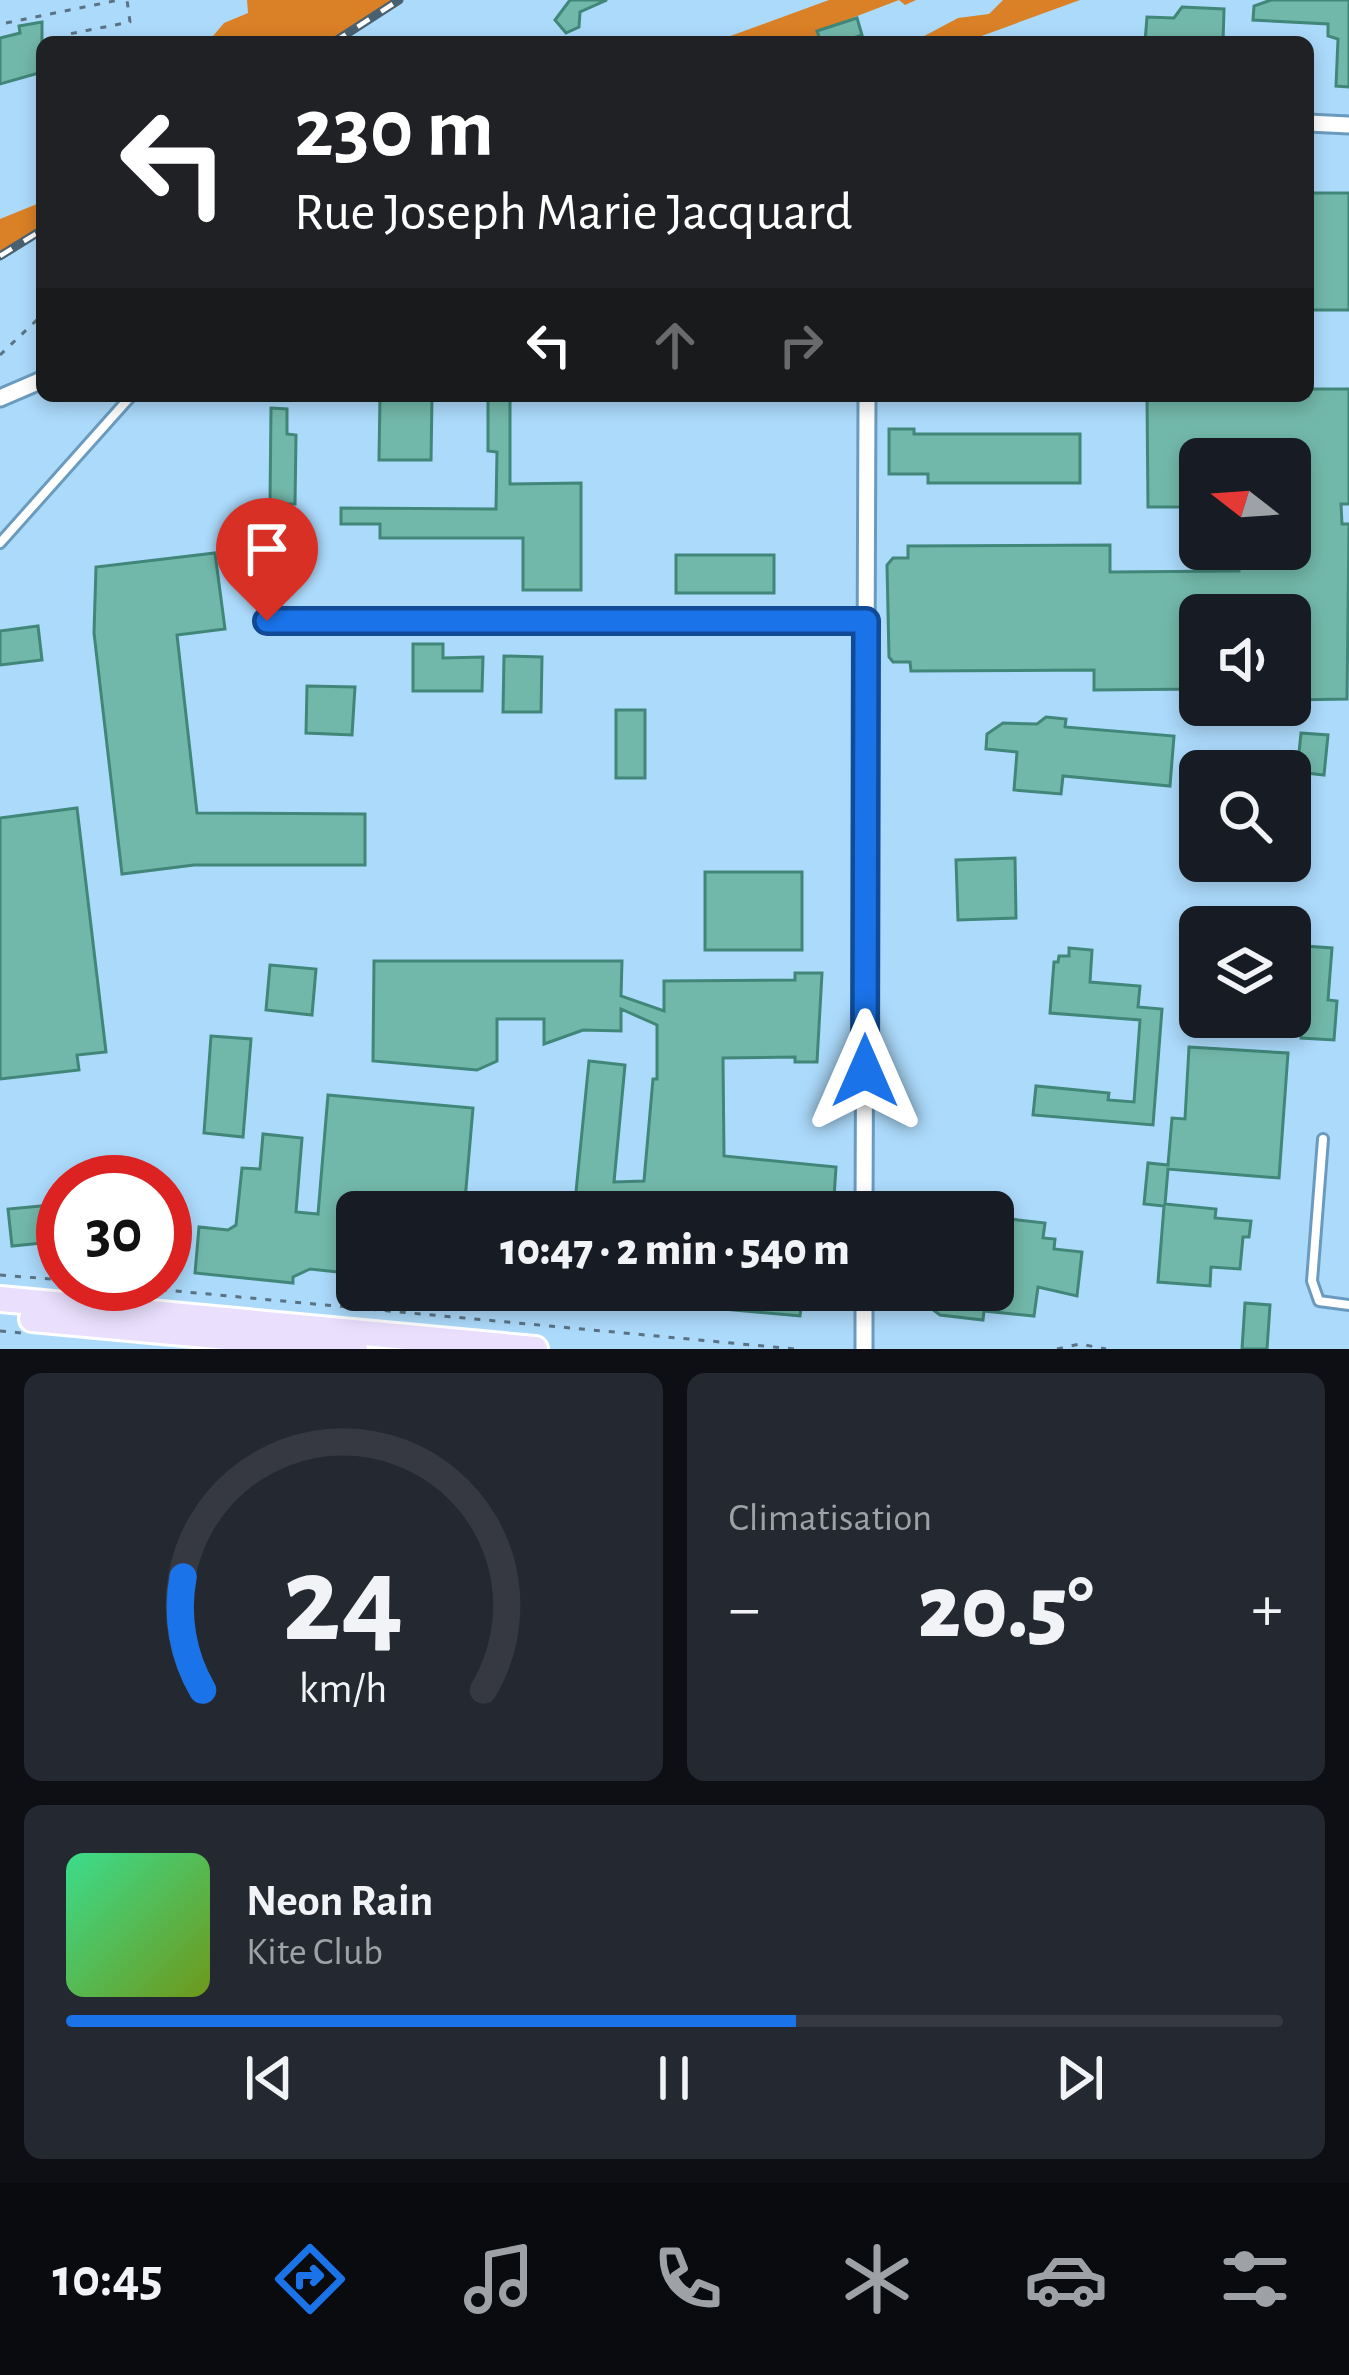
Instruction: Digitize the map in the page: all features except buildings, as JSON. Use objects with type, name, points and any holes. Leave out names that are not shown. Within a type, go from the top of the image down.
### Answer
[{"type":"main road","points":[[0,1299],[536,1349]]},
{"type":"main road","points":[[0,1316],[355,1349]]},
{"type":"street","points":[[1314,123],[1349,125]]},
{"type":"street","points":[[0,398],[36,383]]},
{"type":"street","points":[[864,1191],[867,402]]},
{"type":"street","points":[[267,621],[866,621]]},
{"type":"street","points":[[864,1311],[864,1349]]},
{"type":"lane","points":[[0,543],[126,402]]},
{"type":"lane","points":[[1323,1139],[1312,1281],[1318,1300],[1349,1305]]},
{"type":"path","points":[[6,23],[119,0]]},
{"type":"path","points":[[66,36],[130,22],[127,0]]},
{"type":"path","points":[[0,355],[36,321]]},
{"type":"path","points":[[0,1275],[36,1278]]},
{"type":"path","points":[[192,1293],[795,1349]]},
{"type":"path","points":[[1057,1349],[1080,1344],[1104,1349]]},
{"type":"shaded area","points":[[0,0],[1349,0],[1349,1349],[0,1349]]},
{"type":"shaded area","points":[[247,0],[399,0],[343,36],[213,36],[224,23],[248,13]]},
{"type":"shaded area","points":[[829,0],[899,0],[818,31],[819,36],[730,36]]},
{"type":"shaded area","points":[[1003,0],[1080,0],[981,36],[924,36],[958,18],[989,14]]},
{"type":"shaded area","points":[[36,204],[36,234],[0,256],[0,219]]},
{"type":"railway","points":[[343,36],[399,0]]},
{"type":"railway","points":[[0,256],[36,234]]},
{"type":"route","points":[[267,621],[866,621],[865,1071]]}]
